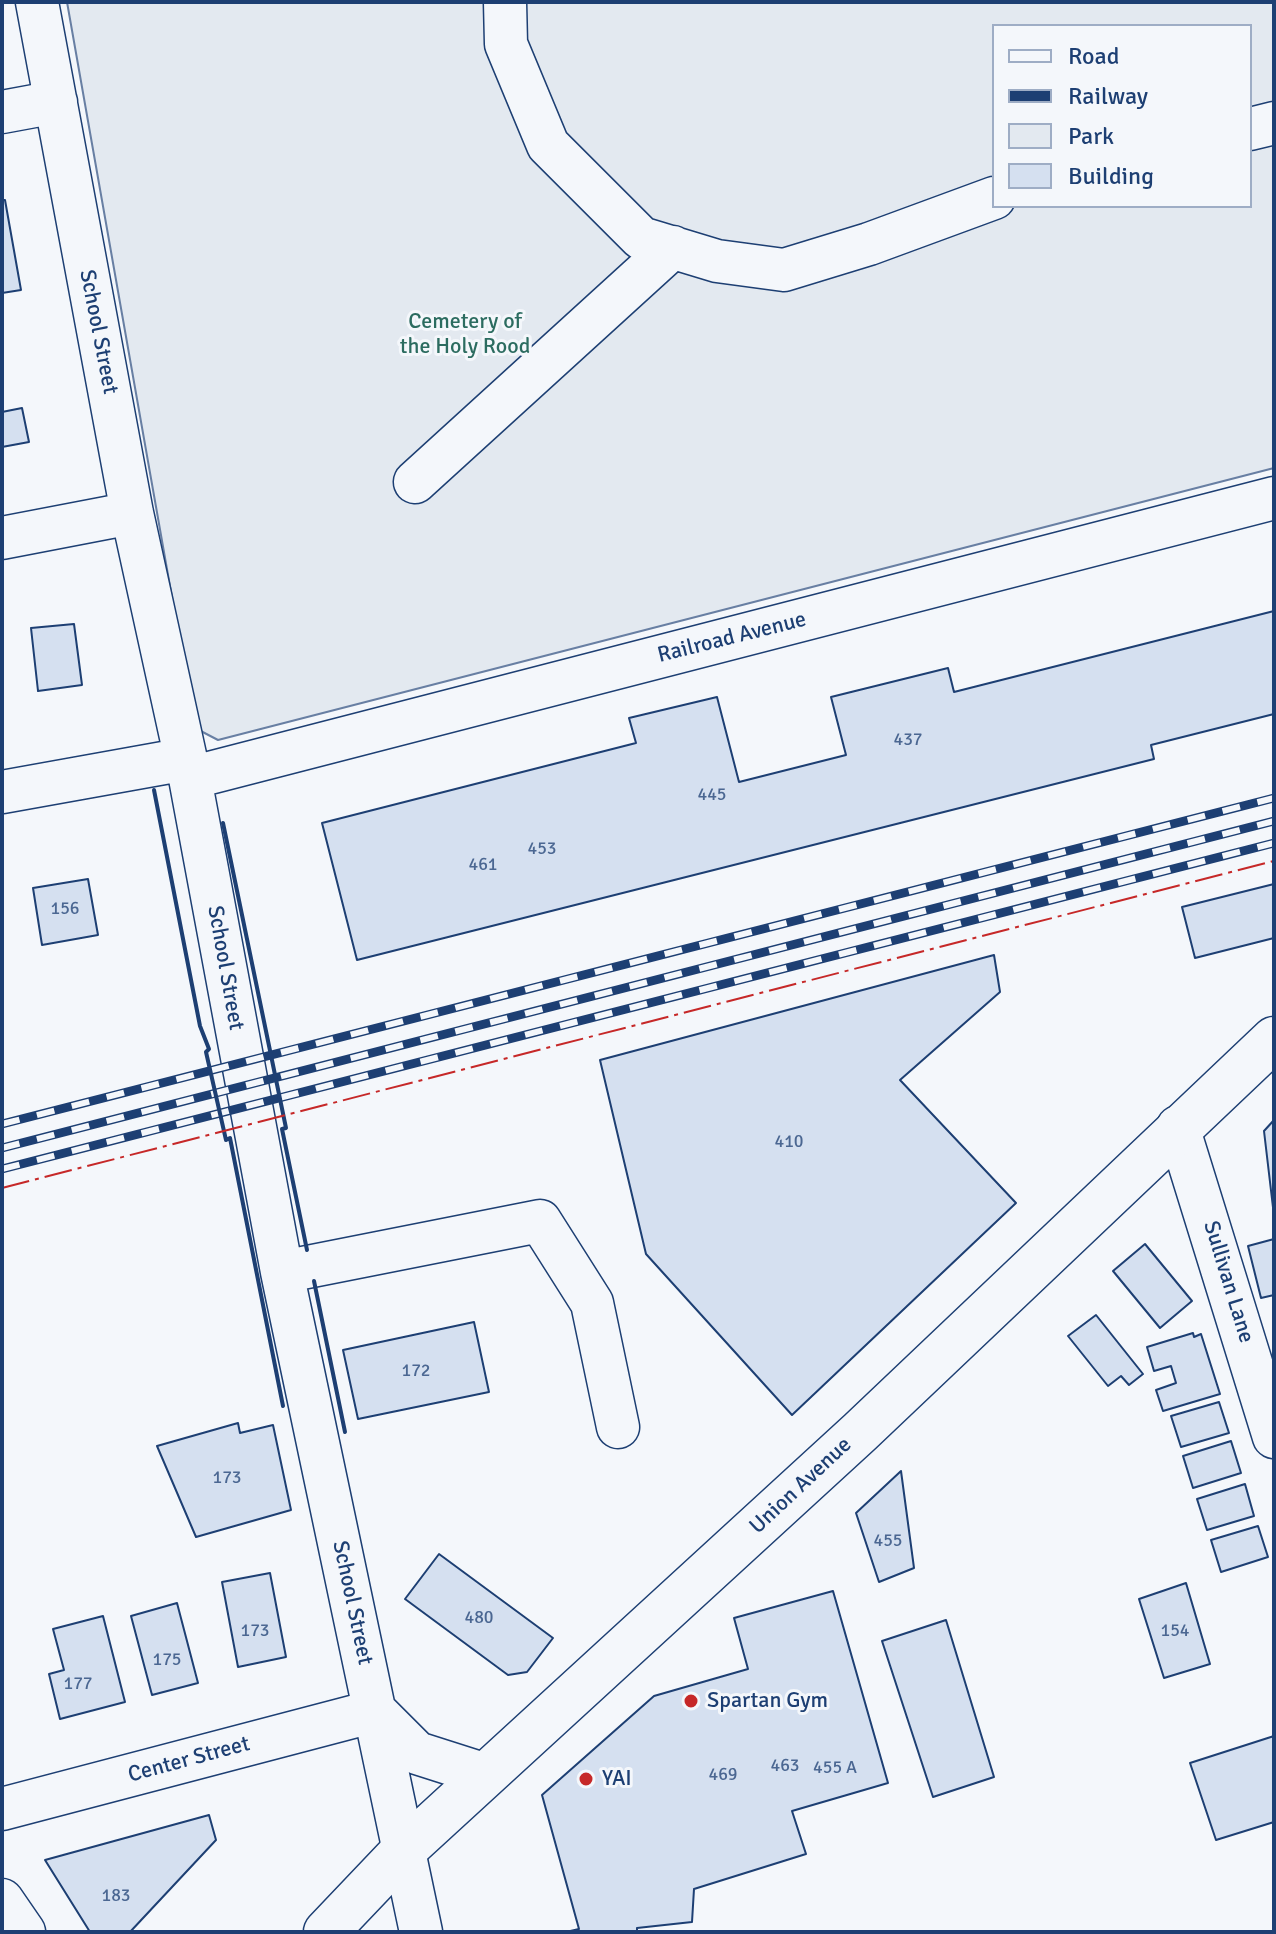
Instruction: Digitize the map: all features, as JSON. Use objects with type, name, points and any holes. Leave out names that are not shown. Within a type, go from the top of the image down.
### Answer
[{"type":"main road","name":"Union Avenue","points":[[326,1932],[404,1850],[860,1432],[1274,1039]]},
{"type":"street","name":"School Street","points":[[37,2],[132,513],[188,769],[282,1272],[421,1932]]},
{"type":"street","points":[[505,2],[506,44],[548,145],[641,238],[717,261],[784,270],[869,244],[992,199]]},
{"type":"street","points":[[2,112],[56,102]]},
{"type":"street","points":[[1252,128],[1274,123]]},
{"type":"street","points":[[415,482],[673,247]]},
{"type":"street","name":"Railroad Avenue","points":[[2,792],[188,769],[1274,498]]},
{"type":"street","points":[[2,538],[132,513]]},
{"type":"street","name":"Sullivan Lane","points":[[1178,1127],[1271,1417]]},
{"type":"street","points":[[282,1272],[540,1221],[592,1303],[618,1427]]},
{"type":"street","points":[[375,1711],[417,1753],[486,1775]]},
{"type":"street","name":"Center Street","points":[[2,1809],[375,1711]]},
{"type":"street","points":[[2,1900],[24,1932]]},
{"type":"green space","name":"Cemetery of the Holy Rood","points":[[67,2],[1274,2],[1274,468],[218,740],[195,728]]},
{"type":"building","points":[[2,200],[5,200],[21,290],[2,293]]},
{"type":"building","points":[[22,408],[29,442],[2,447],[2,412]]},
{"type":"building","points":[[1274,611],[1274,714],[1151,745],[1154,759],[357,960],[322,823],[636,743],[629,718],[717,697],[739,782],[846,755],[831,697],[948,668],[954,692]]},
{"type":"building","points":[[74,624],[82,685],[38,691],[31,628]]},
{"type":"building","points":[[88,879],[98,935],[42,945],[33,888]]},
{"type":"building","points":[[1274,884],[1274,938],[1195,958],[1182,907]]},
{"type":"building","points":[[994,955],[1000,992],[900,1080],[1016,1203],[792,1415],[646,1254],[600,1060]]},
{"type":"building","points":[[1274,1120],[1274,1216],[1264,1131]]},
{"type":"building","points":[[1274,1239],[1274,1295],[1261,1298],[1248,1246]]},
{"type":"building","points":[[1145,1244],[1192,1301],[1160,1328],[1113,1271]]},
{"type":"building","points":[[1096,1315],[1143,1374],[1129,1385],[1121,1376],[1108,1386],[1068,1336]]},
{"type":"building","points":[[474,1322],[489,1392],[358,1419],[343,1350]]},
{"type":"building","points":[[1193,1333],[1194,1337],[1201,1334],[1220,1394],[1163,1411],[1156,1390],[1176,1383],[1171,1366],[1154,1371],[1147,1347]]},
{"type":"building","points":[[1219,1402],[1229,1433],[1181,1447],[1171,1416]]},
{"type":"building","points":[[238,1423],[240,1433],[273,1425],[291,1510],[196,1537],[157,1446]]},
{"type":"building","points":[[1231,1441],[1241,1473],[1193,1488],[1183,1456]]},
{"type":"building","points":[[901,1471],[914,1568],[879,1582],[856,1513]]},
{"type":"building","points":[[1245,1484],[1254,1516],[1207,1530],[1197,1499]]},
{"type":"building","points":[[1258,1526],[1268,1557],[1221,1572],[1211,1540]]},
{"type":"building","points":[[439,1554],[553,1638],[527,1672],[508,1675],[405,1599]]},
{"type":"building","points":[[270,1573],[286,1657],[238,1667],[222,1582]]},
{"type":"building","points":[[1186,1583],[1210,1664],[1164,1678],[1139,1599]]},
{"type":"building","points":[[833,1591],[888,1783],[792,1811],[806,1854],[694,1889],[692,1922],[637,1928],[637,1932],[566,1932],[579,1929],[542,1795],[654,1696],[748,1669],[734,1618]]},
{"type":"building","points":[[177,1603],[198,1683],[152,1695],[131,1616]]},
{"type":"building","points":[[103,1616],[125,1702],[60,1719],[49,1674],[64,1670],[53,1629]]},
{"type":"building","points":[[946,1620],[994,1777],[933,1797],[882,1641]]},
{"type":"building","points":[[1274,1736],[1274,1822],[1216,1840],[1190,1763]]},
{"type":"building","points":[[209,1815],[216,1840],[130,1932],[90,1932],[45,1860]]},
{"type":"railway","points":[[2,1124],[1274,798]]},
{"type":"railway","points":[[2,1148],[1274,821]]},
{"type":"railway","points":[[2,1169],[1274,843]]},
{"type":"wall","points":[[154,790],[200,1026],[209,1049],[206,1052],[226,1140],[230,1138],[283,1406]]},
{"type":"wall","points":[[223,823],[286,1128],[282,1129],[307,1250]]},
{"type":"wall","points":[[314,1281],[345,1432]]},
{"type":"power","points":[[2,1188],[1274,861]]},
{"type":"place","name":"Spartan Gym","points":[[691,1701]]},
{"type":"place","name":"YAI","points":[[586,1779]]}]
